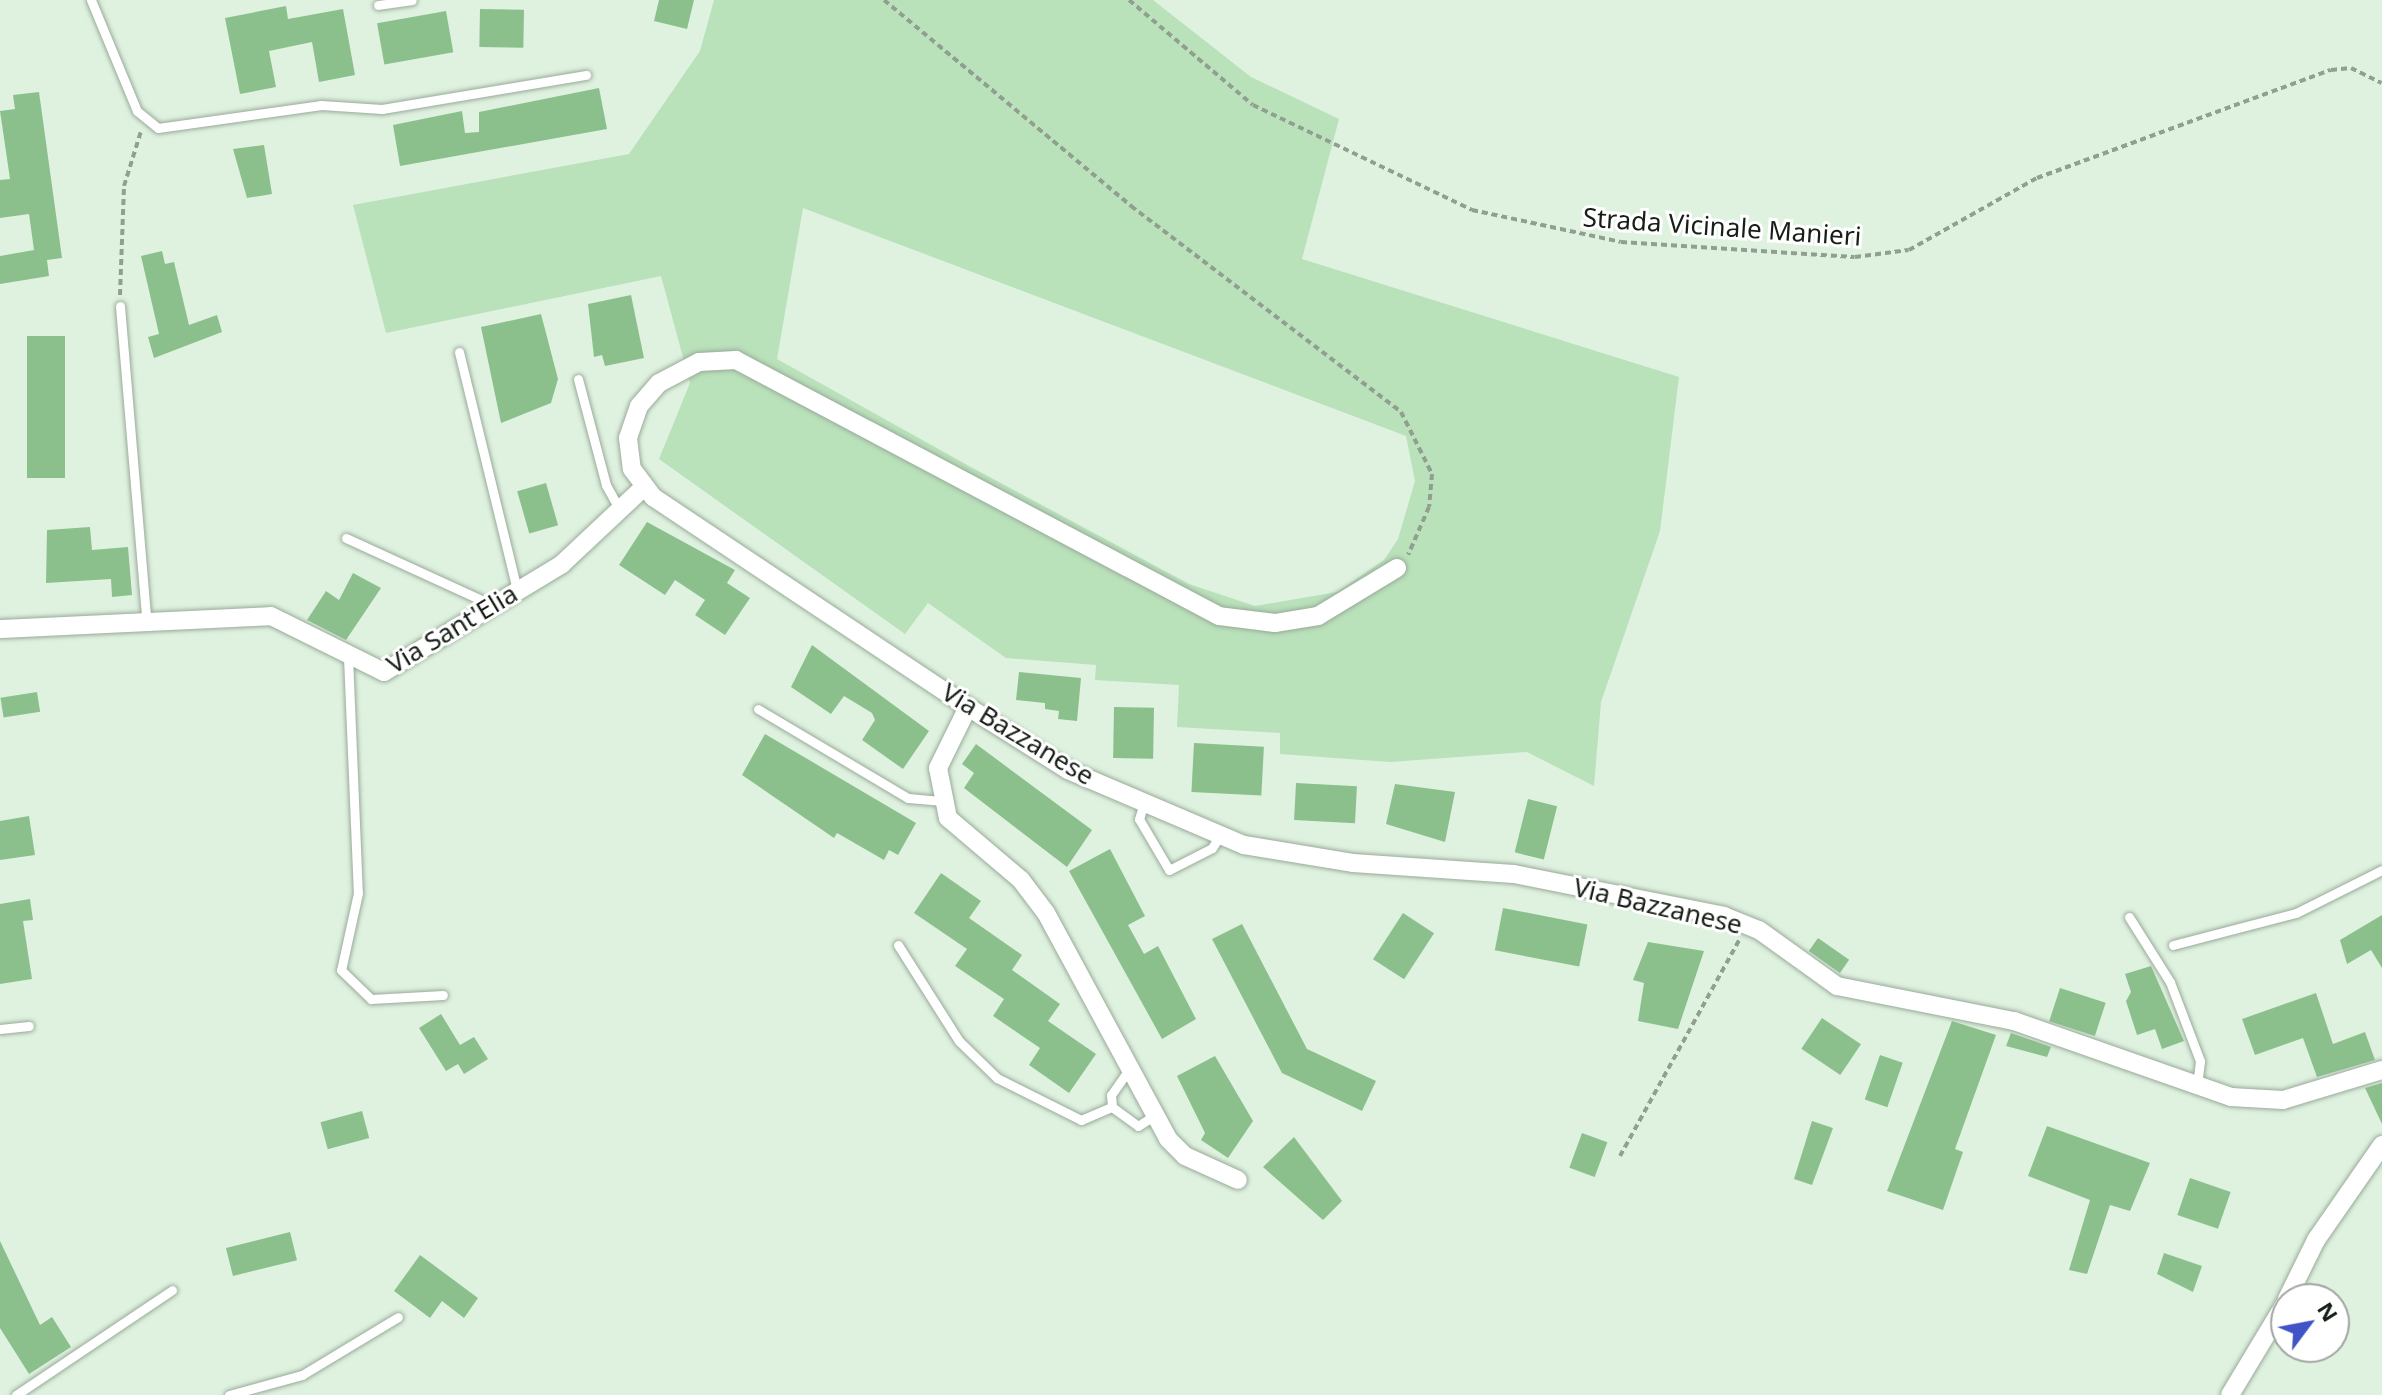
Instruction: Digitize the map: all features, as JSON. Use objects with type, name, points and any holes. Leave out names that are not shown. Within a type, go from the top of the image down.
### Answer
[{"type":"street","points":[[643,488],[627,445],[643,400],[687,366],[728,359],[757,367],[1041,527],[1219,616],[1267,623],[1318,616],[1397,568]]},
{"type":"street","name":"Via Sant'Elia","points":[[0,629],[146,618],[283,618],[348,657],[387,672],[490,604],[568,560],[643,488]]},
{"type":"street","name":"Via Bazzanese","points":[[643,488],[968,707],[1068,770],[1220,835],[1326,860],[1514,874],[1747,924],[1837,986],[2005,1018],[2197,1084],[2273,1102],[2382,1070]]},
{"type":"street","points":[[968,707],[941,753],[941,801],[962,835],[1039,902],[1155,1115],[1185,1156],[1238,1180]]},
{"type":"street","points":[[2296,1283],[2324,1228],[2382,1145]]},
{"type":"street","points":[[2230,1395],[2270,1328]]},
{"type":"lane","points":[[91,0],[146,122],[169,129],[321,105],[382,109],[586,75]]},
{"type":"lane","points":[[378,5],[412,0]]},
{"type":"lane","points":[[120,306],[146,618]]},
{"type":"lane","points":[[459,352],[517,590]]},
{"type":"lane","points":[[578,379],[607,489],[619,508]]},
{"type":"lane","points":[[346,538],[490,604]]},
{"type":"lane","points":[[348,657],[358,893],[342,974],[376,1000],[443,995]]},
{"type":"lane","points":[[758,709],[908,798],[941,801]]},
{"type":"lane","points":[[1144,802],[1139,819],[1169,870],[1212,848],[1220,835]]},
{"type":"lane","points":[[2173,945],[2286,917],[2382,870]]},
{"type":"lane","points":[[2129,917],[2170,982],[2200,1061],[2197,1084]]},
{"type":"lane","points":[[898,945],[959,1041],[997,1078],[1081,1120],[1112,1107]]},
{"type":"lane","points":[[0,1029],[29,1026]]},
{"type":"lane","points":[[1130,1068],[1111,1095],[1112,1107],[1138,1126],[1155,1115]]},
{"type":"lane","points":[[16,1395],[172,1290]]},
{"type":"lane","points":[[229,1395],[302,1375],[398,1317]]},
{"type":"path","points":[[884,0],[1131,206],[1405,416],[1427,453],[1432,484],[1420,530],[1397,568]]},
{"type":"path","name":"Strada Vicinale Manieri","points":[[1129,0],[1253,105],[1472,210],[1621,242],[1840,256],[1909,250],[2037,178],[2331,70],[2351,68],[2382,83]]},
{"type":"path","points":[[120,306],[124,186],[146,122]]},
{"type":"path","points":[[1620,1156],[1747,924]]},
{"type":"green space","points":[[714,0],[1153,0],[1251,77],[1339,119],[1302,259],[1679,377],[1660,531],[1601,702],[1594,786],[1527,752],[1390,762],[1280,754],[1280,733],[1177,727],[1179,685],[1095,680],[1096,665],[1006,658],[928,603],[905,634],[659,459],[690,383],[661,276],[386,333],[353,205],[629,154],[700,51]],"holes":[[[803,208],[1406,436],[1415,481],[1398,539],[1384,560],[1337,592],[1255,606],[1189,584],[777,359]]]},
{"type":"building","points":[[659,0],[694,0],[687,29],[654,21]]},
{"type":"building","points":[[286,6],[288,19],[343,9],[355,75],[319,82],[312,42],[269,51],[276,87],[240,94],[225,18]]},
{"type":"building","points":[[480,9],[524,10],[523,48],[479,47]]},
{"type":"building","points":[[446,11],[453,52],[384,65],[377,23]]},
{"type":"building","points":[[599,88],[607,129],[400,166],[393,125],[462,111],[465,133],[479,132],[479,112]]},
{"type":"building","points":[[39,92],[62,258],[47,260],[49,276],[0,284],[0,256],[34,250],[29,214],[0,218],[0,180],[10,179],[0,111],[15,109],[13,95]]},
{"type":"building","points":[[264,145],[272,194],[247,198],[233,149]]},
{"type":"building","points":[[162,251],[165,264],[174,262],[189,325],[217,315],[222,332],[154,358],[148,337],[159,334],[141,256]]},
{"type":"building","points":[[631,295],[644,358],[605,366],[602,355],[594,357],[588,304]]},
{"type":"building","points":[[541,314],[558,379],[551,403],[501,423],[481,327]]},
{"type":"building","points":[[27,336],[65,336],[65,478],[27,478]]},
{"type":"building","points":[[546,483],[558,525],[529,534],[517,491]]},
{"type":"building","points":[[647,522],[735,570],[727,583],[750,598],[725,635],[695,615],[705,600],[675,580],[665,595],[619,565]]},
{"type":"building","points":[[90,527],[92,550],[128,547],[132,595],[112,597],[111,579],[46,583],[47,530]]},
{"type":"building","points":[[353,573],[381,588],[346,640],[307,620],[326,591],[339,600]]},
{"type":"building","points":[[812,645],[929,731],[903,769],[862,740],[875,720],[872,713],[844,696],[831,714],[791,687]]},
{"type":"building","points":[[1019,672],[1081,678],[1077,721],[1058,719],[1059,711],[1045,709],[1045,703],[1016,700]]},
{"type":"building","points":[[37,692],[40,712],[4,718],[0,698]]},
{"type":"building","points":[[1114,707],[1154,708],[1153,759],[1113,758]]},
{"type":"building","points":[[765,734],[916,823],[898,855],[889,850],[884,860],[837,833],[834,838],[742,775]]},
{"type":"building","points":[[1194,743],[1264,747],[1261,796],[1191,792]]},
{"type":"building","points":[[976,744],[1092,830],[1067,867],[964,788],[974,773],[962,764]]},
{"type":"building","points":[[1296,783],[1357,786],[1355,823],[1294,820]]},
{"type":"building","points":[[1395,784],[1455,792],[1445,842],[1386,824]]},
{"type":"building","points":[[1528,799],[1557,806],[1544,860],[1515,852]]},
{"type":"building","points":[[29,816],[35,855],[0,860],[0,821]]},
{"type":"building","points":[[1110,849],[1145,916],[1128,925],[1144,954],[1158,946],[1196,1019],[1162,1039],[1069,871]]},
{"type":"building","points":[[941,873],[981,901],[969,918],[1022,955],[1012,970],[1060,1004],[1048,1021],[1096,1054],[1069,1093],[1029,1065],[1040,1048],[993,1016],[1004,999],[955,966],[967,949],[914,913]]},
{"type":"building","points":[[30,899],[33,920],[23,921],[32,979],[0,984],[0,904]]},
{"type":"building","points":[[1503,908],[1587,924],[1579,967],[1495,950]]},
{"type":"building","points":[[1403,913],[1434,933],[1404,979],[1373,959]]},
{"type":"building","points":[[2382,915],[2382,968],[2371,950],[2347,964],[2340,940]]},
{"type":"building","points":[[1242,924],[1307,1049],[1376,1081],[1362,1111],[1282,1073],[1212,939]]},
{"type":"building","points":[[1818,938],[1849,960],[1840,973],[1809,951]]},
{"type":"building","points":[[1648,942],[1704,951],[1678,1029],[1638,1021],[1644,983],[1633,980]]},
{"type":"building","points":[[2151,966],[2184,1041],[2162,1049],[2155,1029],[2137,1035],[2126,1001],[2131,992],[2125,974]]},
{"type":"building","points":[[2060,988],[2106,1003],[2095,1036],[2049,1021]]},
{"type":"building","points":[[2316,993],[2333,1044],[2365,1032],[2375,1060],[2317,1077],[2303,1038],[2255,1055],[2242,1019]]},
{"type":"building","points":[[441,1014],[460,1045],[474,1037],[488,1059],[464,1074],[458,1064],[446,1071],[419,1028]]},
{"type":"building","points":[[1822,1018],[1861,1044],[1840,1075],[1801,1049]]},
{"type":"building","points":[[1952,1021],[1996,1035],[1955,1149],[1963,1152],[1943,1210],[1887,1191]]},
{"type":"building","points":[[2011,1033],[2051,1047],[2047,1057],[2006,1046]]},
{"type":"building","points":[[1880,1055],[1903,1063],[1887,1107],[1865,1099]]},
{"type":"building","points":[[1215,1056],[1253,1121],[1228,1158],[1201,1140],[1205,1133],[1177,1076]]},
{"type":"building","points":[[2382,1083],[2382,1124],[2365,1088]]},
{"type":"building","points":[[362,1111],[369,1138],[328,1149],[320,1122]]},
{"type":"building","points":[[1812,1121],[1833,1128],[1812,1185],[1794,1179]]},
{"type":"building","points":[[2047,1126],[2150,1163],[2130,1211],[2110,1205],[2087,1274],[2069,1270],[2090,1200],[2028,1176]]},
{"type":"building","points":[[1582,1133],[1607,1142],[1595,1177],[1569,1168]]},
{"type":"building","points":[[1294,1137],[1342,1201],[1323,1220],[1263,1167]]},
{"type":"building","points":[[2190,1178],[2231,1192],[2218,1229],[2177,1215]]},
{"type":"building","points":[[290,1232],[297,1260],[233,1276],[226,1248]]},
{"type":"building","points":[[0,1241],[40,1325],[52,1317],[71,1347],[29,1374],[0,1328]]},
{"type":"building","points":[[2164,1253],[2202,1266],[2193,1292],[2157,1274]]},
{"type":"building","points":[[420,1255],[478,1298],[464,1318],[442,1301],[430,1318],[394,1291]]}]
